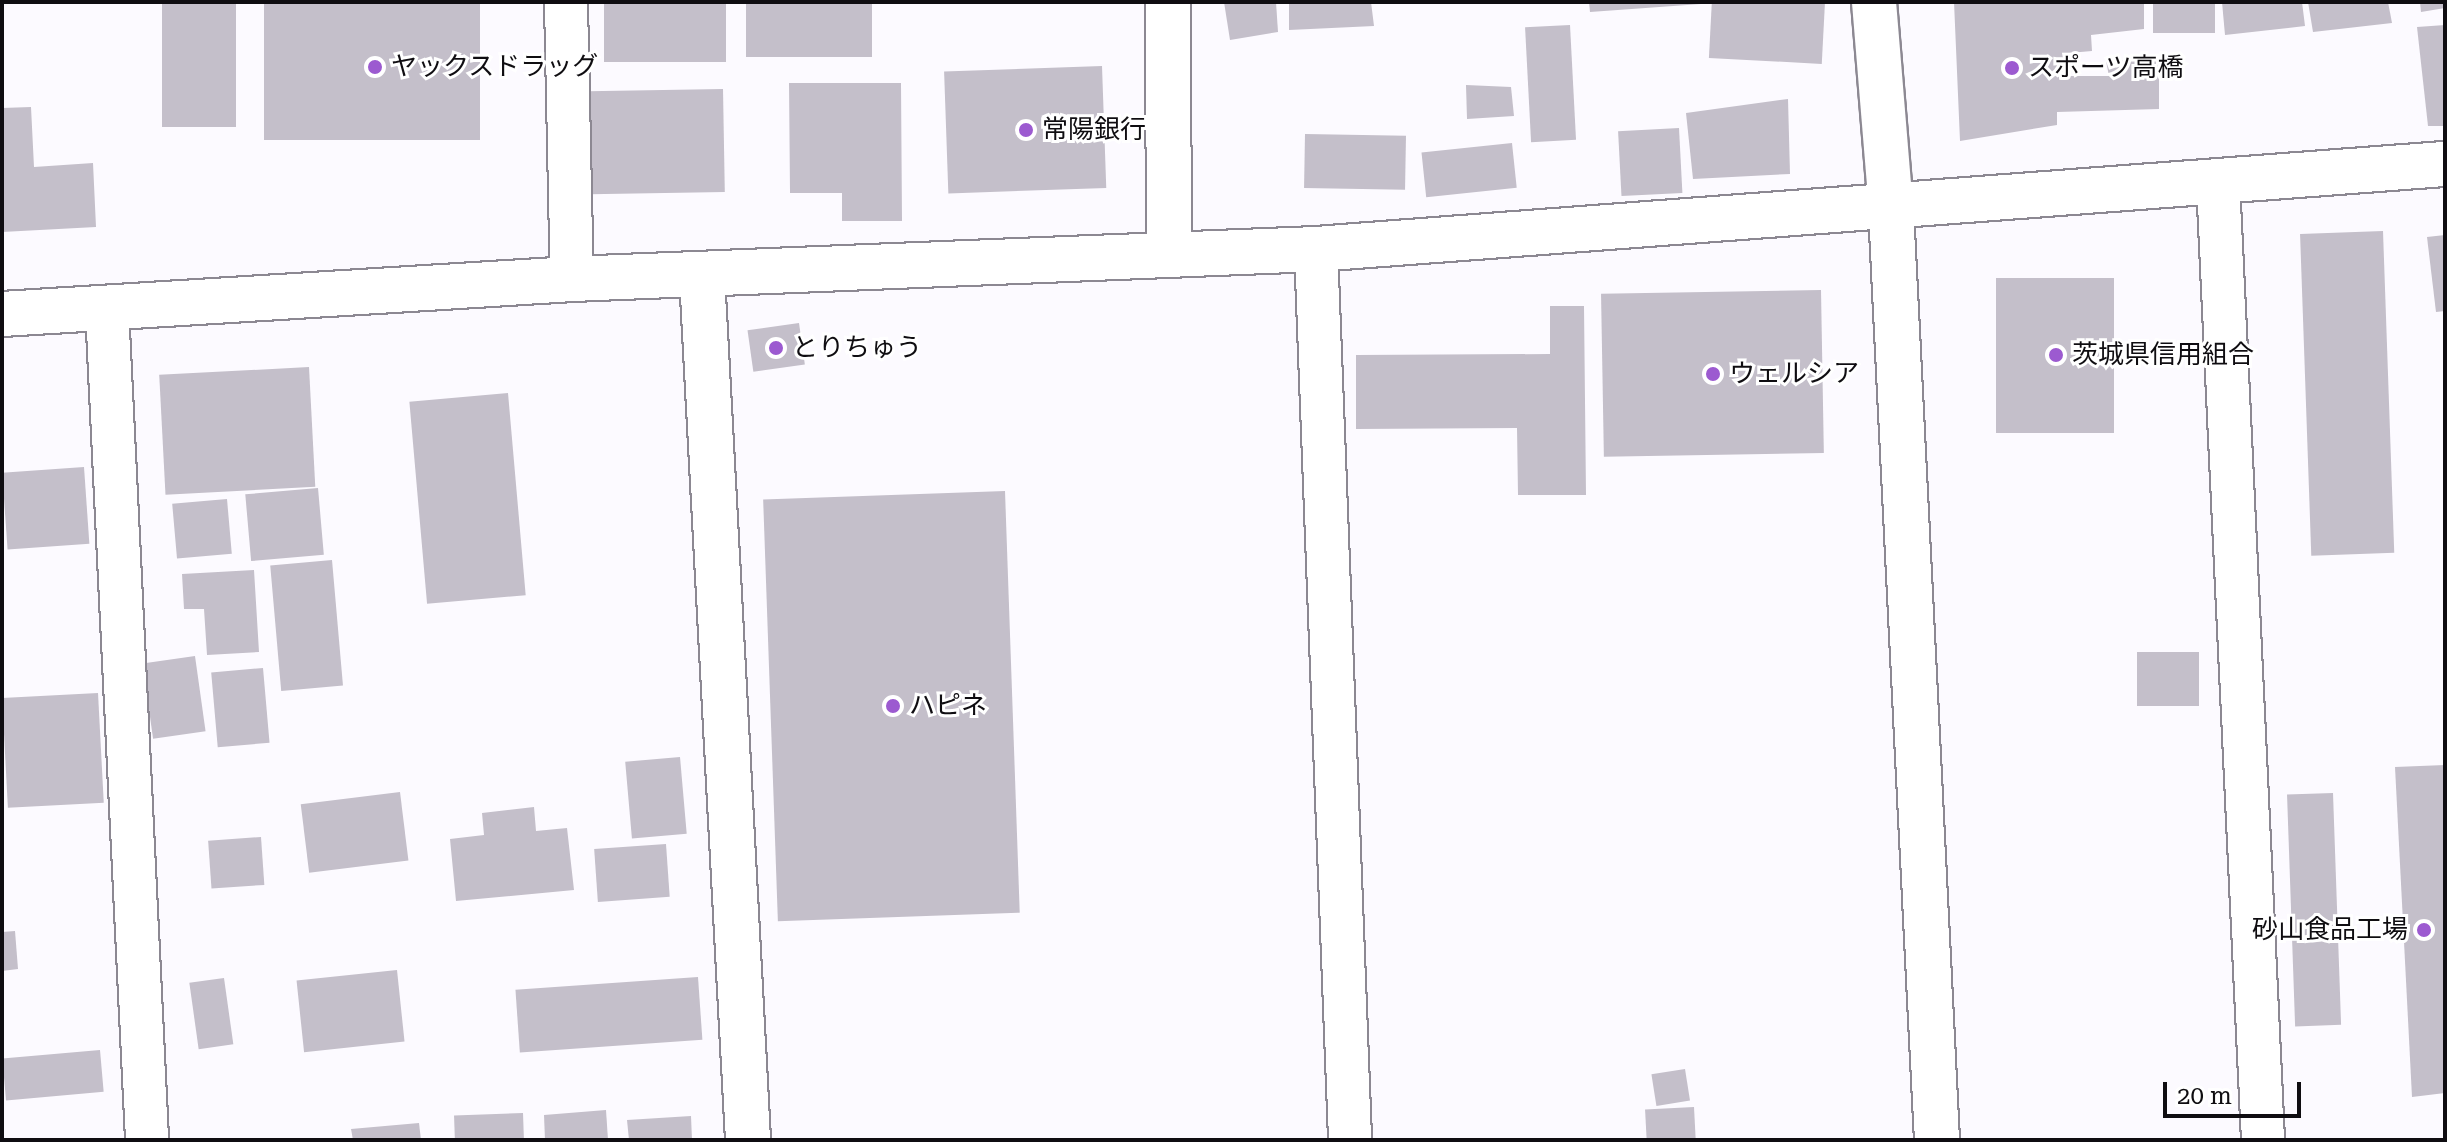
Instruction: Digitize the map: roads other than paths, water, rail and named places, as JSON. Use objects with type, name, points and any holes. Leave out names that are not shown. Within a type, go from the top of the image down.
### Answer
[{"type":"street","points":[[566,2],[572,279]]},
{"type":"street","points":[[1168,2],[1169,255]]},
{"type":"street","points":[[1874,2],[1891,210],[1937,1140]]},
{"type":"street","points":[[2,314],[572,279],[1316,249],[1891,210],[2445,164]]},
{"type":"street","points":[[2218,182],[2263,1140]]},
{"type":"street","points":[[1316,249],[1350,1140]]},
{"type":"street","points":[[702,276],[748,1140]]},
{"type":"street","points":[[107,309],[147,1140]]},
{"type":"place","name":"ヤックスドラッグ","points":[[375,67]]},
{"type":"place","name":"スポーツ高橋","points":[[2012,68]]},
{"type":"place","name":"常陽銀行","points":[[1026,130]]},
{"type":"place","name":"とりちゅう","points":[[776,348]]},
{"type":"place","name":"茨城県信用組合","points":[[2056,355]]},
{"type":"place","name":"ウェルシア","points":[[1713,374]]},
{"type":"place","name":"ハピネ","points":[[893,706]]},
{"type":"place","name":"砂山食品工場","points":[[2424,930]]}]
